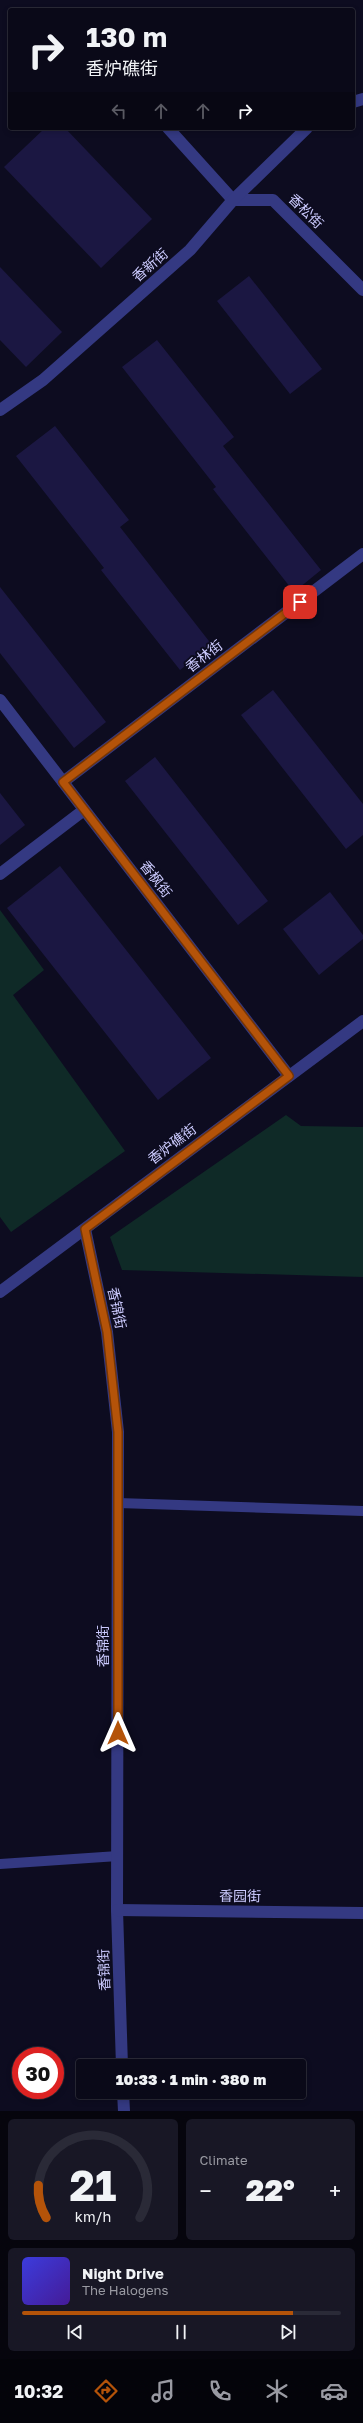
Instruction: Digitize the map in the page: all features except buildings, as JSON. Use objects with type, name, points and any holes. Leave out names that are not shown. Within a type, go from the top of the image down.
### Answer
[{"type":"street","points":[[170,130],[233,200]]},
{"type":"street","name":"香新街","points":[[0,410],[43,380],[190,250],[233,200],[305,130]]},
{"type":"street","name":"香松街","points":[[233,200],[273,200],[363,290]]},
{"type":"street","name":"香林街","points":[[63,782],[363,554]]},
{"type":"street","name":"香枫街","points":[[0,700],[289,1076]]},
{"type":"street","points":[[0,874],[84,810]]},
{"type":"street","name":"香炉礁街","points":[[0,1292],[363,1021]]},
{"type":"street","name":"香锦街","points":[[85,1229],[107,1332],[118,1432],[117,1910],[122,2059]]},
{"type":"street","name":"香园街","points":[[117,1910],[363,1913]]},
{"type":"street","points":[[123,2099],[124,2111]]},
{"type":"lane","points":[[118,1503],[363,1512]]},
{"type":"lane","points":[[0,1864],[118,1856]]},
{"type":"green space","points":[[0,910],[44,970],[13,995],[125,1151],[11,1232],[0,1217]]},
{"type":"green space","points":[[286,1115],[301,1126],[363,1127],[363,1277],[122,1270],[110,1237]]},
{"type":"route","points":[[118,1733],[118,1432],[107,1332],[85,1229],[289,1076],[63,782],[300,602]]}]
